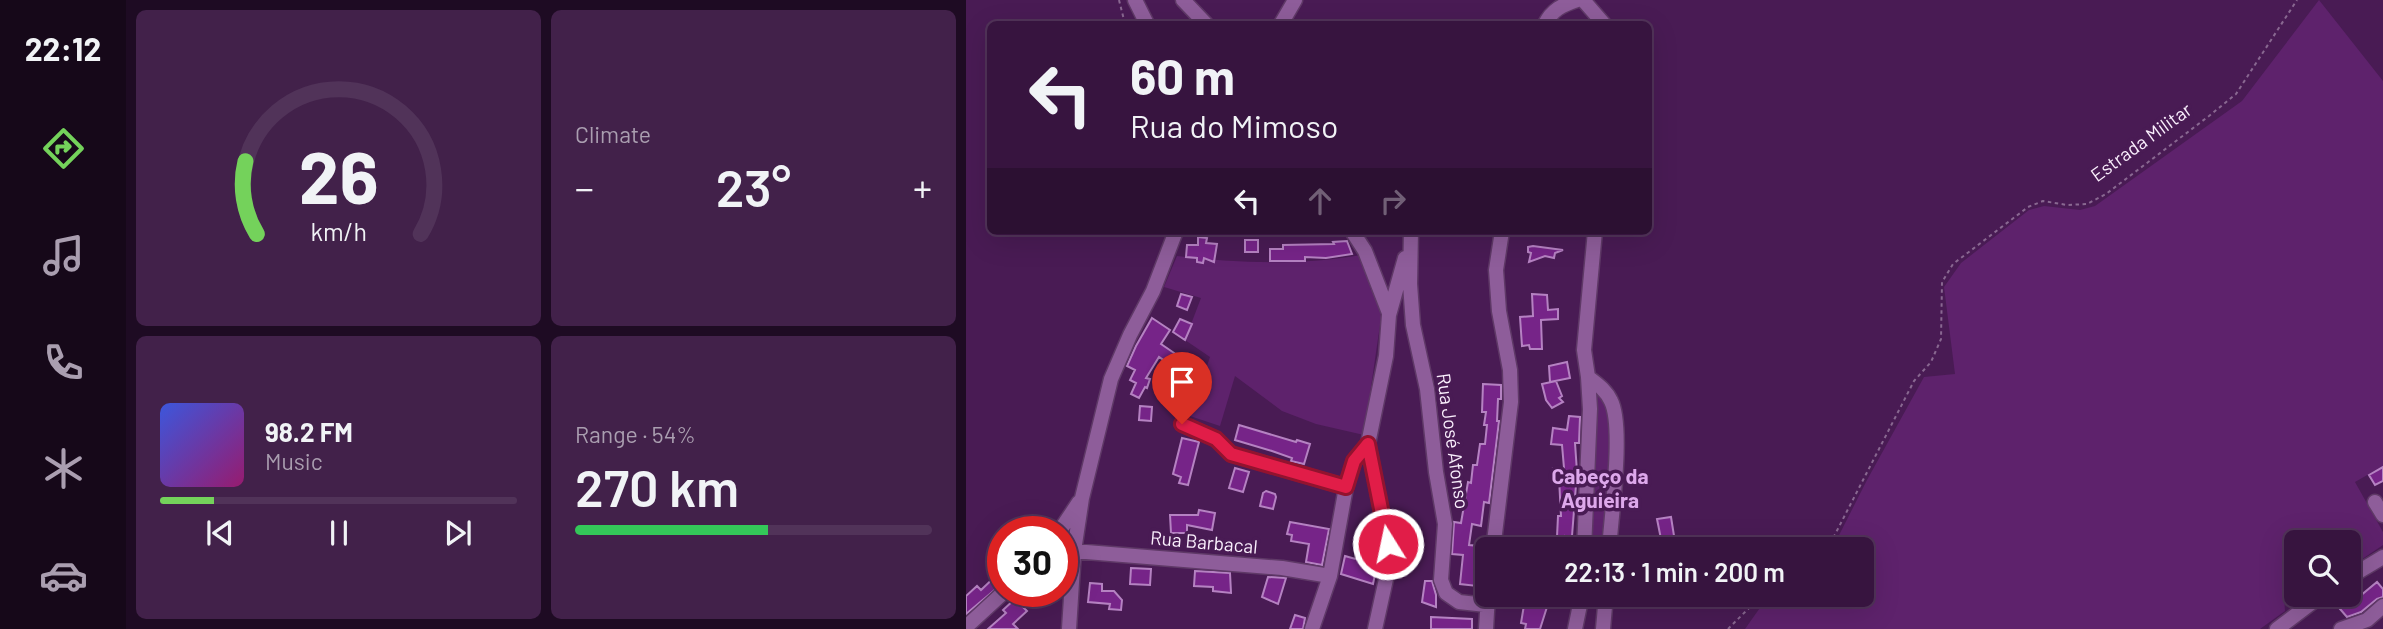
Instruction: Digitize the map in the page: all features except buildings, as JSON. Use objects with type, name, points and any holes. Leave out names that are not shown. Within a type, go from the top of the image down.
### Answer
[{"type":"street","points":[[1135,0],[1146,21]]},
{"type":"street","points":[[1183,0],[1203,21]]},
{"type":"street","points":[[1547,21],[1551,13],[1564,4],[1577,0]]},
{"type":"street","points":[[1583,0],[1601,21]]},
{"type":"street","points":[[1283,21],[1293,4]]},
{"type":"street","points":[[1289,21],[1293,4]]},
{"type":"street","points":[[1078,524],[1111,379],[1153,291],[1174,235]]},
{"type":"street","points":[[1355,235],[1366,251],[1390,315]]},
{"type":"street","points":[[1375,629],[1388,570],[1388,544],[1368,444],[1387,356],[1390,315],[1408,235]]},
{"type":"street","name":"Rua José Afonso","points":[[1408,235],[1413,325],[1427,389],[1445,524],[1441,580],[1447,593],[1459,602],[1475,601]]},
{"type":"street","name":"Rua José Afonso","points":[[1495,537],[1511,402],[1510,370],[1496,270],[1501,235]]},
{"type":"street","points":[[1585,537],[1590,410],[1585,340],[1595,235]]},
{"type":"street","points":[[1588,377],[1605,391],[1615,410],[1617,437],[1610,537]]},
{"type":"street","points":[[1182,424],[1216,439],[1231,454],[1346,487]]},
{"type":"street","points":[[1312,629],[1331,576],[1346,487],[1354,461],[1368,444]]},
{"type":"street","points":[[1070,516],[1082,498]]},
{"type":"street","name":"Rua Barbacal","points":[[1078,551],[1282,568],[1331,576]]},
{"type":"street","points":[[2361,570],[2383,557]]},
{"type":"street","points":[[2341,629],[2367,620],[2383,606]]},
{"type":"street","points":[[966,627],[988,607]]},
{"type":"street","points":[[1069,629],[1070,607]]},
{"type":"street","points":[[1486,629],[1487,607]]},
{"type":"street","points":[[1575,629],[1580,607]]},
{"type":"street","points":[[1603,629],[1605,607]]},
{"type":"street","points":[[2277,629],[2306,607]]},
{"type":"path","points":[[1119,0],[1124,21]]},
{"type":"path","name":"Estrada Militar","points":[[1834,537],[1914,381],[1931,362],[1936,351],[1941,339],[1942,282],[1953,264],[2028,207],[2043,201],[2067,205],[2087,204],[2106,194],[2209,116],[2236,94],[2297,0]]},
{"type":"path","points":[[1728,629],[1750,607]]},
{"type":"shaded area","points":[[2319,0],[2383,81],[2383,466],[2355,482],[2383,532],[2383,545],[2361,560],[2361,530],[2284,530],[2285,611],[2260,629],[1745,629],[1761,607],[1874,607],[1874,537],[1838,537],[1924,377],[1955,374],[1944,287],[1961,263],[2029,210],[2044,206],[2080,210],[2095,206],[2242,101]]},
{"type":"shaded area","points":[[1361,255],[1371,290],[1377,291],[1381,318],[1364,435],[1316,424],[1282,411],[1235,376],[1220,426],[1190,416],[1210,357],[1185,340],[1201,298],[1164,287],[1177,256],[1269,262],[1315,261]]},
{"type":"shaded area","points":[[1596,392],[1606,404],[1610,455],[1603,537],[1591,537]]},
{"type":"district","name":"Cabeço da Aguieira","points":[[1600,489]]},
{"type":"route","points":[[1182,424],[1216,439],[1231,454],[1346,487],[1354,461],[1368,444],[1388,544]]}]
